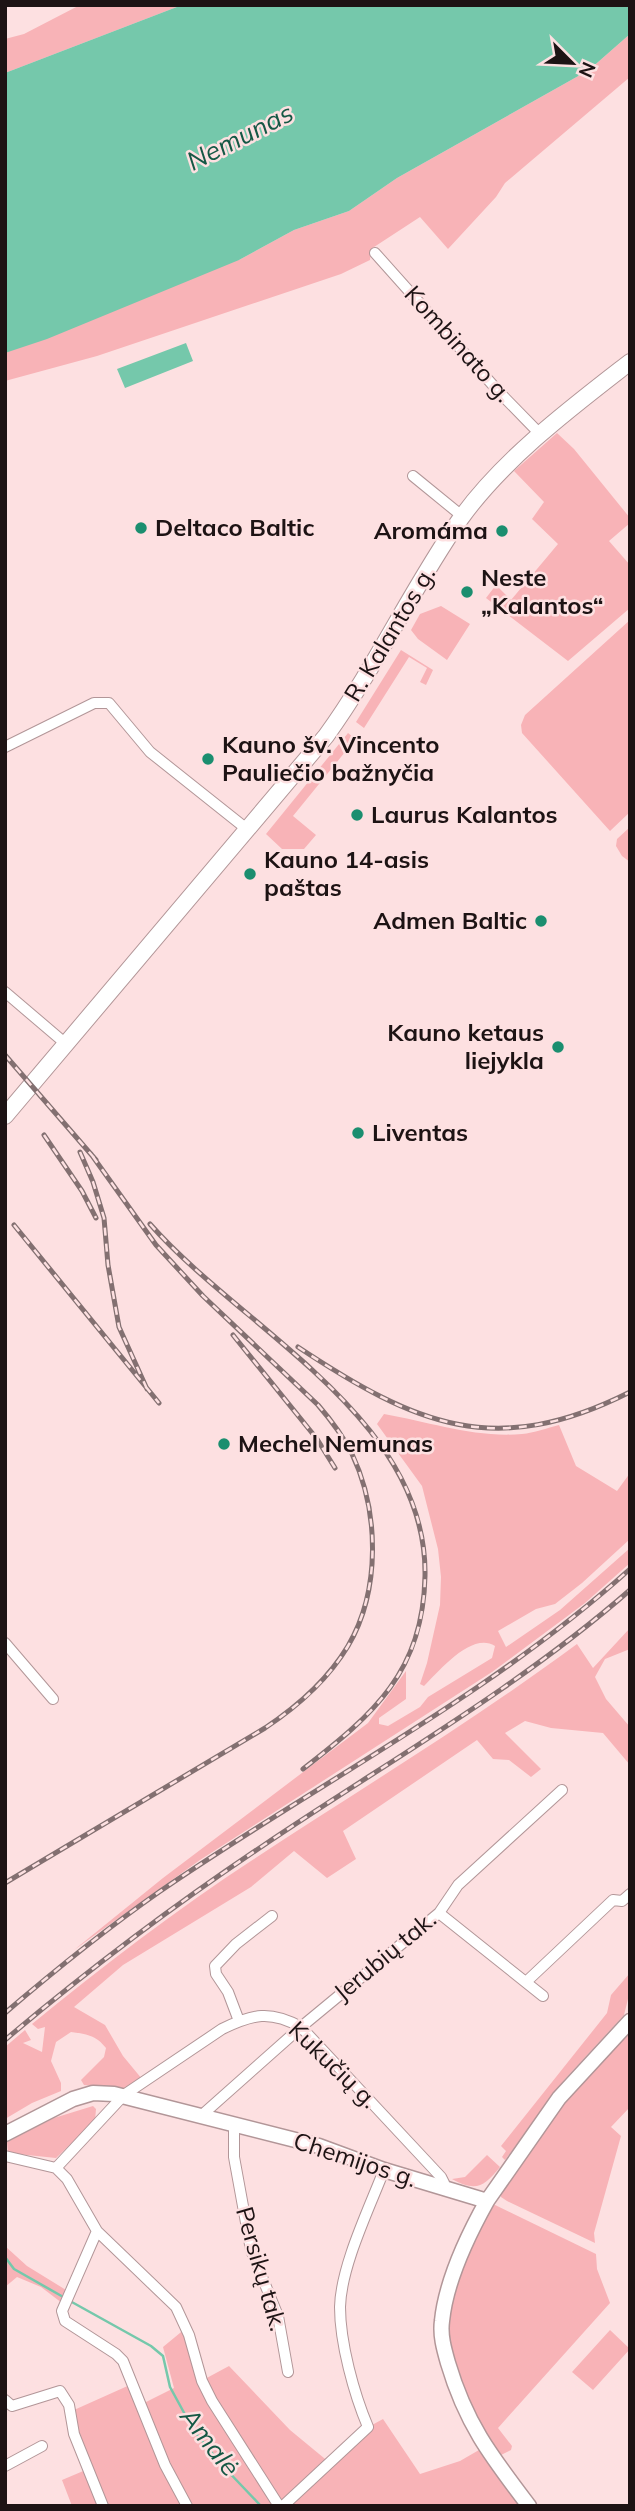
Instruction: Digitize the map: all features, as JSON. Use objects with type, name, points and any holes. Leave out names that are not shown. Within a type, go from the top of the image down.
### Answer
[{"type":"main road","name":"R. Kalantos g.","points":[[5,1116],[342,715],[463,516],[498,475],[541,435],[630,362]]},
{"type":"main road","points":[[529,2506],[473,2428],[443,2343],[442,2322],[448,2295],[467,2240],[487,2201],[559,2098],[630,2021]]},
{"type":"main road","name":"Chemijos g.","points":[[5,2134],[53,2108],[85,2095],[124,2095],[319,2146],[384,2170],[487,2201]]},
{"type":"street","name":"Kombinato g.","points":[[375,253],[541,435]]},
{"type":"street","points":[[413,476],[463,516]]},
{"type":"street","points":[[5,747],[94,703],[109,703],[150,752],[248,830]]},
{"type":"street","points":[[5,992],[66,1044]]},
{"type":"street","points":[[5,1643],[53,1699]]},
{"type":"street","name":"Jerubių tak.","points":[[202,2115],[301,2027],[439,1913],[458,1885],[562,1790]]},
{"type":"street","points":[[526,1982],[614,1900],[626,1898],[630,1910]]},
{"type":"street","points":[[439,1913],[543,1996]]},
{"type":"street","points":[[239,2021],[229,1992],[216,1974],[215,1966],[236,1944],[272,1916]]},
{"type":"street","name":"Kukučių g.","points":[[56,2168],[124,2095],[222,2029],[239,2021],[268,2014],[283,2017],[301,2027],[441,2177],[444,2183],[442,2188]]},
{"type":"street","name":"Persikų tak.","points":[[234,2124],[234,2157],[251,2250],[278,2316],[288,2372]]},
{"type":"street","points":[[5,2156],[56,2168],[67,2179],[97,2231],[176,2307],[189,2334],[202,2381],[212,2401],[281,2506],[368,2427],[356,2399],[340,2306],[350,2260],[384,2170]]},
{"type":"street","points":[[97,2231],[62,2311],[65,2321],[108,2348],[123,2361],[165,2465],[187,2506]]},
{"type":"street","points":[[7,2406],[60,2391],[69,2405],[74,2434],[103,2506]]},
{"type":"street","points":[[5,2466],[42,2446]]},
{"type":"shaded area","points":[[80,5],[182,5],[5,73],[5,39],[24,34]]},
{"type":"shaded area","points":[[630,34],[630,77],[505,183],[496,197],[448,249],[420,217],[371,249],[370,260],[341,274],[97,356],[5,381],[5,198],[239,260],[294,230],[349,211],[397,178],[589,70]]},
{"type":"shaded area","points":[[557,433],[574,449],[630,518],[630,523],[609,541],[630,565],[630,608],[568,661],[486,598],[496,585],[511,600],[558,544],[532,519],[544,502],[514,471]]},
{"type":"shaded area","points":[[441,606],[470,624],[447,660],[418,639],[411,630],[420,614]]},
{"type":"shaded area","points":[[630,620],[630,812],[610,831],[522,733],[521,725],[525,715]]},
{"type":"shaded area","points":[[401,650],[433,670],[426,685],[420,682],[427,668],[409,657],[364,728],[356,722]]},
{"type":"shaded area","points":[[348,733],[372,753],[354,741],[293,816],[316,835],[304,849],[282,849],[266,834]]},
{"type":"shaded area","points":[[630,827],[630,862],[616,846],[617,839]]},
{"type":"shaded area","points":[[384,1414],[487,1434],[522,1434],[559,1425],[576,1466],[617,1491],[630,1473],[630,1539],[555,1604],[536,1609],[498,1631],[506,1647],[560,1610],[630,1548],[630,1563],[585,1603],[492,1672],[200,1860],[74,1950],[163,1878],[368,1723],[406,1671],[406,1699],[379,1718],[379,1724],[388,1726],[420,1707],[428,1697],[492,1658],[495,1646],[476,1644],[456,1655],[424,1686],[420,1684],[440,1605],[438,1549],[422,1486],[377,1424]]},
{"type":"shaded area","points":[[630,1628],[630,1649],[605,1659],[595,1677],[606,1699],[630,1727],[630,1765],[603,1733],[551,1728],[525,1721],[505,1733],[541,1769],[531,1777],[509,1760],[493,1759],[477,1740],[343,1831],[356,1859],[327,1878],[294,1851],[251,1887],[123,1965],[74,2007],[105,2025],[123,2056],[142,2079],[127,2090],[84,2085],[81,2080],[104,2057],[106,2048],[94,2038],[71,2032],[56,2042],[51,2061],[61,2083],[61,2091],[32,2103],[5,2119],[5,2047],[25,2030],[31,2040],[23,2043],[42,2052],[45,2027],[38,2029],[32,2024],[86,1981],[225,1878],[458,1727],[577,1644],[593,1668]]},
{"type":"shaded area","points":[[630,1973],[630,1991],[624,2015],[565,2079],[505,2160],[502,2157],[506,2151],[501,2146],[607,2013],[611,1995]]},
{"type":"shaded area","points":[[627,2035],[630,2035],[630,2107],[611,2127],[621,2136],[594,2233],[595,2243],[507,2201],[501,2197],[501,2191],[562,2106]]},
{"type":"shaded area","points":[[93,2106],[96,2109],[95,2121],[56,2158],[8,2153],[7,2142],[54,2118]]},
{"type":"shaded area","points":[[487,2155],[500,2167],[484,2183],[474,2186],[452,2179],[465,2177]]},
{"type":"shaded area","points":[[493,2204],[596,2254],[597,2269],[610,2303],[498,2428],[512,2446],[511,2450],[499,2456],[476,2420],[465,2396],[448,2335],[450,2310],[459,2279]]},
{"type":"shaded area","points":[[5,2246],[27,2266],[66,2290],[62,2303],[41,2287],[17,2277],[5,2287]]},
{"type":"shaded area","points":[[186,2328],[203,2380],[229,2366],[290,2430],[330,2463],[372,2425],[383,2419],[420,2474],[460,2461],[479,2450],[521,2506],[72,2506],[62,2480],[88,2469],[74,2434],[74,2410],[132,2384],[140,2405],[174,2388],[163,2347]]},
{"type":"shaded area","points":[[610,2330],[630,2349],[593,2390],[572,2372]]},
{"type":"water","name":"Nemunas","points":[[182,5],[630,5],[630,34],[589,70],[397,178],[349,211],[294,230],[239,260],[47,339],[5,353],[5,73]]},
{"type":"water","points":[[186,343],[193,361],[125,388],[117,369]]},
{"type":"waterway","name":"Amalė","points":[[5,2257],[14,2269],[65,2298]]},
{"type":"waterway","name":"Amalė","points":[[70,2301],[151,2346],[163,2356],[170,2387],[194,2431],[261,2506]]},
{"type":"railway","points":[[5,1055],[96,1160]]},
{"type":"railway","points":[[44,1135],[82,1191],[96,1218]]},
{"type":"railway","points":[[80,1152],[104,1218],[108,1265],[119,1327],[147,1389]]},
{"type":"railway","points":[[5,1883],[265,1728],[300,1702],[321,1682],[348,1646],[359,1624],[371,1576],[371,1525],[367,1500],[361,1476],[341,1435],[318,1405],[203,1296],[156,1245],[91,1154]]},
{"type":"railway","points":[[150,1224],[188,1263],[323,1380],[364,1423],[396,1469],[418,1520],[425,1576],[422,1610],[415,1639],[404,1665],[390,1688],[372,1709],[303,1769]]},
{"type":"railway","points":[[14,1225],[159,1403]]},
{"type":"railway","points":[[233,1335],[317,1439],[335,1468]]},
{"type":"railway","points":[[298,1347],[381,1396],[419,1413],[458,1424],[497,1428],[538,1425],[582,1413],[630,1392]]},
{"type":"railway","points":[[5,2013],[80,1951],[159,1892],[460,1699],[519,1658],[630,1569]]},
{"type":"railway","points":[[5,2040],[100,1963],[197,1891],[497,1692],[543,1660],[630,1590]]},
{"type":"place","name":"Deltaco Baltic","points":[[141,528]]},
{"type":"place","name":"Aromáma","points":[[502,531]]},
{"type":"place","name":"Neste „Kalantos“","points":[[467,592]]},
{"type":"place","name":"Kauno šv. Vincento Pauliečio bažnyčia","points":[[208,759]]},
{"type":"place","name":"Laurus Kalantos","points":[[357,815]]},
{"type":"place","name":"Kauno 14-asis paštas","points":[[250,874]]},
{"type":"place","name":"Admen Baltic","points":[[541,921]]},
{"type":"place","name":"Kauno ketaus liejykla","points":[[558,1047]]},
{"type":"place","name":"Liventas","points":[[358,1133]]},
{"type":"place","name":"Mechel Nemunas","points":[[224,1444]]}]
